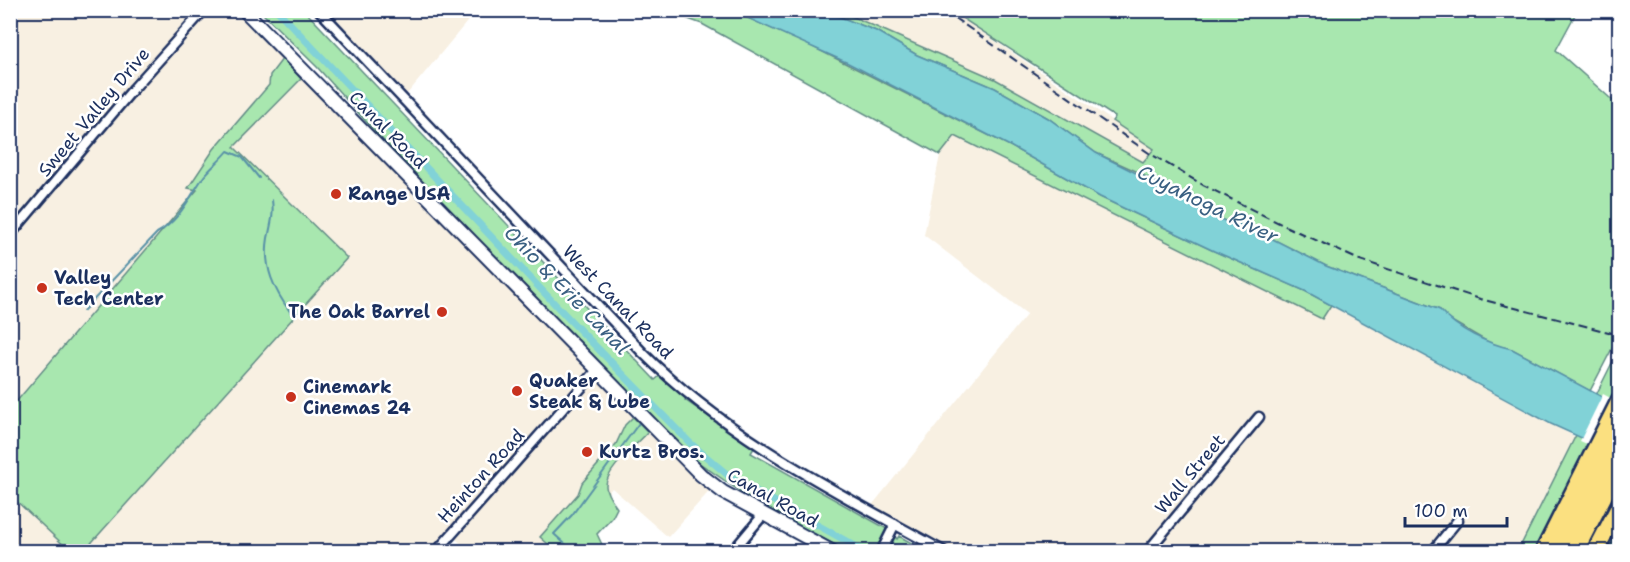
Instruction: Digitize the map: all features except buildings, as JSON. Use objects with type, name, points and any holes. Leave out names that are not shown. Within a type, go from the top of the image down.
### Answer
[{"type":"highway","points":[[1544,552],[1620,399]]},
{"type":"highway","points":[[1559,552],[1620,432]]},
{"type":"highway","points":[[1575,552],[1620,465]]},
{"type":"highway","points":[[1595,552],[1620,504]]},
{"type":"main road","name":"Canal Road","points":[[244,10],[701,475],[723,492],[833,552]]},
{"type":"street","name":"Sweet Valley Drive","points":[[10,235],[134,88],[204,10]]},
{"type":"street","name":"West Canal Road","points":[[319,10],[643,353],[680,388],[742,436],[945,552]]},
{"type":"street","name":"Heinton Road","points":[[436,552],[598,369]]},
{"type":"street","name":"Wall Street","points":[[1147,552],[1258,417]]},
{"type":"street","points":[[732,552],[763,515]]},
{"type":"street","points":[[1432,552],[1458,520]]},
{"type":"street","points":[[883,548],[895,524]]},
{"type":"shaded area","points":[[11,11],[244,11],[714,486],[668,537],[612,488],[557,551],[470,551],[451,535],[436,552],[84,551],[347,258],[234,148],[11,409]]},
{"type":"shaded area","points":[[320,11],[476,11],[403,99]]},
{"type":"shaded area","points":[[840,11],[951,11],[1154,149],[1143,162],[995,79]]},
{"type":"shaded area","points":[[954,136],[1322,319],[1331,305],[1596,448],[1543,551],[945,551],[869,509],[1027,314],[924,235],[940,155]]},
{"type":"shaded area","points":[[11,496],[70,551],[11,552]]},
{"type":"green space","points":[[260,11],[305,11],[655,380],[663,373],[688,396],[685,400],[754,448],[751,453],[889,530],[897,539],[899,536],[926,551],[847,551],[761,506],[681,450],[379,136],[317,67]]},
{"type":"green space","points":[[666,11],[732,11],[807,44],[1010,146],[1100,197],[1331,305],[1322,319],[955,136],[940,155],[702,24]]},
{"type":"green space","points":[[825,11],[840,11],[995,79],[1143,162],[1154,149],[1112,121],[1115,117],[951,11],[1577,11],[1556,50],[1619,106],[1619,335],[1590,391],[1512,349],[1493,345],[1448,319],[1440,310],[1326,266],[1245,225],[1229,223],[1190,204],[1138,172],[1096,153],[1048,118],[995,88],[917,55],[876,31]]},
{"type":"green space","points":[[283,58],[301,79],[234,147],[347,258],[84,551],[70,551],[11,496],[10,409],[197,190],[188,188],[214,149],[269,85],[270,75]]},
{"type":"green space","points":[[1619,349],[1619,551],[1518,551]]},
{"type":"green space","points":[[633,417],[648,432],[616,465],[607,479],[607,492],[617,508],[612,518],[597,534],[605,551],[556,551],[540,537],[578,494],[582,483],[616,444],[625,425]]},
{"type":"water","points":[[732,11],[825,11],[876,31],[917,55],[995,88],[1048,118],[1096,153],[1166,188],[1190,204],[1229,223],[1245,225],[1326,266],[1440,310],[1455,324],[1473,335],[1512,349],[1619,406],[1608,450],[1551,424],[1305,291],[1100,197],[1010,146],[848,63]]},
{"type":"pier","points":[[1603,394],[1620,403],[1620,458],[1580,441]]},
{"type":"waterway","name":"Ohio & Erie Canal","points":[[277,10],[570,320],[690,443],[729,476],[866,552]]},
{"type":"waterway","points":[[83,311],[157,233],[177,216],[205,175],[228,151],[242,157],[259,178]]},
{"type":"waterway","points":[[272,200],[267,259],[271,278],[291,313]]},
{"type":"waterway","points":[[574,552],[554,534],[572,515],[639,423]]},
{"type":"railway","points":[[943,10],[1149,153],[1203,185],[1283,225],[1357,259],[1480,299],[1620,335]]},
{"type":"place","name":"Range USA","points":[[336,194]]},
{"type":"place","name":"Valley Tech Center","points":[[42,288]]},
{"type":"place","name":"The Oak Barrel","points":[[442,312]]},
{"type":"place","name":"Quaker Steak & Lube","points":[[517,391]]},
{"type":"place","name":"Cinemark Cinemas 24","points":[[291,397]]},
{"type":"place","name":"Kurtz Bros.","points":[[587,452]]},
{"type":"water label","name":"Cuyahoga River","points":[[1208,204]]}]
